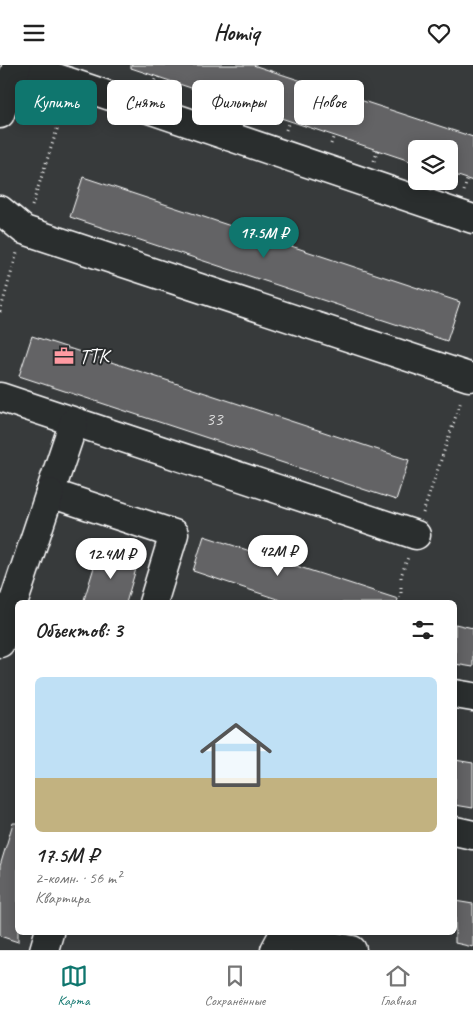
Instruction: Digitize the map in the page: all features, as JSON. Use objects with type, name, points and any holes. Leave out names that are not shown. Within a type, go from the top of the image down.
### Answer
[{"type":"main road","points":[[0,114],[17,65],[63,80]]},
{"type":"main road","points":[[97,91],[473,219]]},
{"type":"main road","points":[[0,210],[24,230],[469,377]]},
{"type":"main road","points":[[0,397],[416,535]]},
{"type":"main road","points":[[0,643],[74,422]]},
{"type":"main road","points":[[50,493],[174,534],[157,600]]},
{"type":"main road","points":[[457,694],[473,697]]},
{"type":"main road","points":[[457,831],[473,835]]},
{"type":"main road","points":[[44,950],[48,935]]},
{"type":"main road","points":[[280,940],[352,950]]},
{"type":"path","points":[[0,312],[58,125]]},
{"type":"path","points":[[401,600],[401,576],[469,377]]},
{"type":"building","points":[[131,65],[253,65],[299,80],[294,80],[294,122],[284,119],[284,80],[192,80],[192,88],[182,85],[182,80],[167,80],[131,68]]},
{"type":"building","points":[[364,101],[473,137],[473,181],[458,176],[458,140],[408,140],[408,160],[302,125],[364,125]]},
{"type":"building","points":[[83,177],[460,302],[447,341],[70,217]]},
{"type":"building","points":[[32,336],[409,460],[396,500],[19,376]]},
{"type":"building","points":[[204,536],[398,599],[280,600],[193,571]]},
{"type":"building","points":[[99,551],[138,562],[127,600],[84,600]]},
{"type":"building","points":[[457,624],[473,628],[473,667],[457,664]]},
{"type":"building","points":[[457,760],[473,763],[473,808],[457,805]]},
{"type":"building","points":[[13,823],[15,823],[15,935],[18,935],[18,942],[0,936],[0,866]]},
{"type":"building","points":[[457,901],[473,904],[473,947],[455,943],[455,935],[457,935]]},
{"type":"place","name":"ТТК","points":[[64,356]]}]
